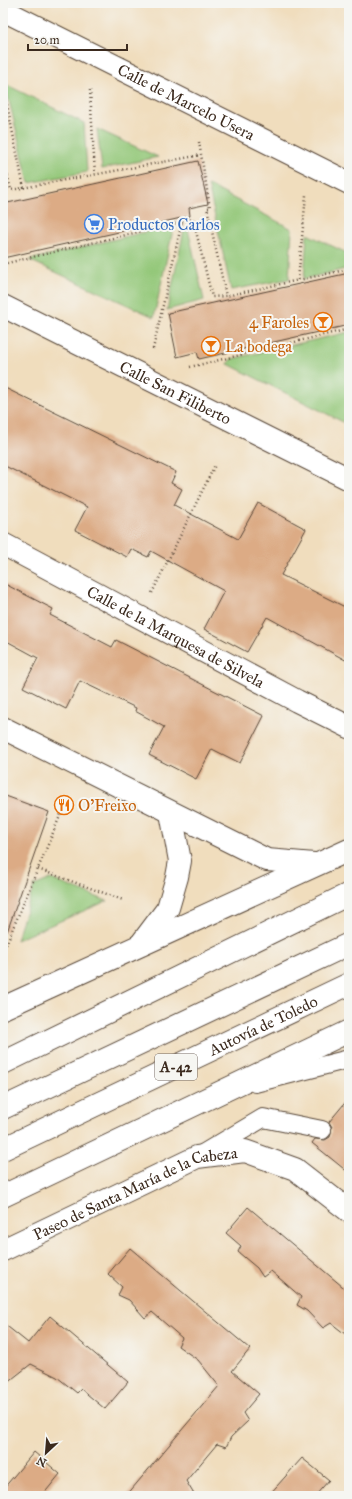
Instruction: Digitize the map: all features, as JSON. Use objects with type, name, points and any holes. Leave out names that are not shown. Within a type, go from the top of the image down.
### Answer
[{"type":"main road","name":"Calle de Marcelo Usera","points":[[3,10],[349,183]]},
{"type":"main road","name":"Calle San Filiberto","points":[[3,306],[349,479]]},
{"type":"main road","name":"Calle de la Marquesa de Silvela","points":[[3,544],[297,701],[349,727]]},
{"type":"main road","points":[[3,728],[267,860],[317,865]]},
{"type":"main road","points":[[140,946],[168,908],[177,877],[180,861],[171,813]]},
{"type":"main road","points":[[3,1008],[349,850]]},
{"type":"main road","points":[[3,1062],[349,894]]},
{"type":"main road","name":"A-42","points":[[3,1108],[349,944]]},
{"type":"main road","name":"Autovía de Toledo","points":[[3,1149],[349,984]]},
{"type":"main road","points":[[3,1196],[349,1031]]},
{"type":"main road","name":"Paseo de Santa María de la Cabeza","points":[[3,1250],[197,1157],[245,1151],[295,1169],[349,1211]]},
{"type":"lane","points":[[220,1092],[349,1059]]},
{"type":"lane","points":[[197,1157],[263,1118],[322,1130]]},
{"type":"path","points":[[3,85],[24,188]]},
{"type":"path","points":[[90,90],[96,174]]},
{"type":"path","points":[[199,142],[210,208],[206,208],[226,296]]},
{"type":"path","points":[[3,156],[11,190],[201,155]]},
{"type":"path","points":[[298,280],[306,195]]},
{"type":"path","points":[[3,264],[193,220],[212,297],[226,296],[349,269]]},
{"type":"path","points":[[151,356],[182,222]]},
{"type":"path","points":[[186,368],[349,330]]},
{"type":"path","points":[[149,599],[215,465]]},
{"type":"path","points":[[3,952],[68,797]]},
{"type":"path","points":[[38,869],[124,900]]},
{"type":"green space","points":[[5,84],[84,123],[87,172],[29,183]]},
{"type":"green space","points":[[97,129],[158,157],[102,169]]},
{"type":"green space","points":[[208,185],[292,229],[289,279],[231,290]]},
{"type":"green space","points":[[174,225],[154,317],[29,260]]},
{"type":"green space","points":[[188,229],[204,300],[167,310],[184,230]]},
{"type":"green space","points":[[307,234],[349,254],[349,268],[304,279]]},
{"type":"green space","points":[[349,332],[349,425],[228,364],[231,359]]},
{"type":"green space","points":[[51,879],[107,901],[16,940],[34,886]]},
{"type":"building","points":[[198,161],[208,204],[189,208],[190,216],[3,258],[3,204]]},
{"type":"building","points":[[349,273],[349,325],[199,359],[197,352],[177,357],[168,313]]},
{"type":"building","points":[[3,387],[176,472],[171,483],[182,489],[174,505],[238,539],[258,503],[306,529],[281,575],[349,609],[349,662],[267,617],[247,652],[204,629],[224,591],[151,551],[148,557],[131,549],[127,557],[75,530],[87,507],[3,465]]},
{"type":"building","points":[[3,583],[53,609],[50,615],[112,647],[116,640],[264,716],[240,763],[212,749],[196,779],[149,755],[164,727],[135,711],[136,708],[80,681],[66,709],[23,687],[38,658],[3,639]]},
{"type":"building","points":[[3,795],[49,812],[7,932],[3,931]]},
{"type":"building","points":[[349,1098],[349,1173],[312,1143],[315,1139],[325,1140],[330,1137],[332,1127],[329,1122]]},
{"type":"building","points":[[248,1207],[349,1292],[349,1337],[331,1323],[323,1328],[307,1311],[297,1305],[301,1297],[271,1271],[263,1277],[257,1268],[238,1252],[241,1246],[226,1233]]},
{"type":"building","points":[[130,1248],[250,1349],[232,1371],[259,1394],[243,1413],[248,1421],[231,1437],[226,1447],[217,1444],[186,1481],[195,1496],[126,1496],[219,1386],[198,1360],[178,1346],[182,1338],[152,1312],[145,1318],[129,1300],[118,1295],[122,1287],[108,1274]]},
{"type":"building","points":[[50,1316],[128,1382],[105,1409],[81,1389],[77,1393],[57,1377],[31,1364],[3,1386],[3,1323],[28,1343]]},
{"type":"building","points":[[34,1452],[60,1474],[42,1496],[3,1496],[3,1489]]},
{"type":"building","points":[[302,1458],[329,1480],[315,1496],[268,1496]]},
{"type":"place","name":"Productos Carlos","points":[[94,224]]},
{"type":"place","name":"4 Faroles","points":[[323,322]]},
{"type":"place","name":"La bodega","points":[[211,346]]},
{"type":"place","name":"O'Freixo","points":[[64,805]]}]
